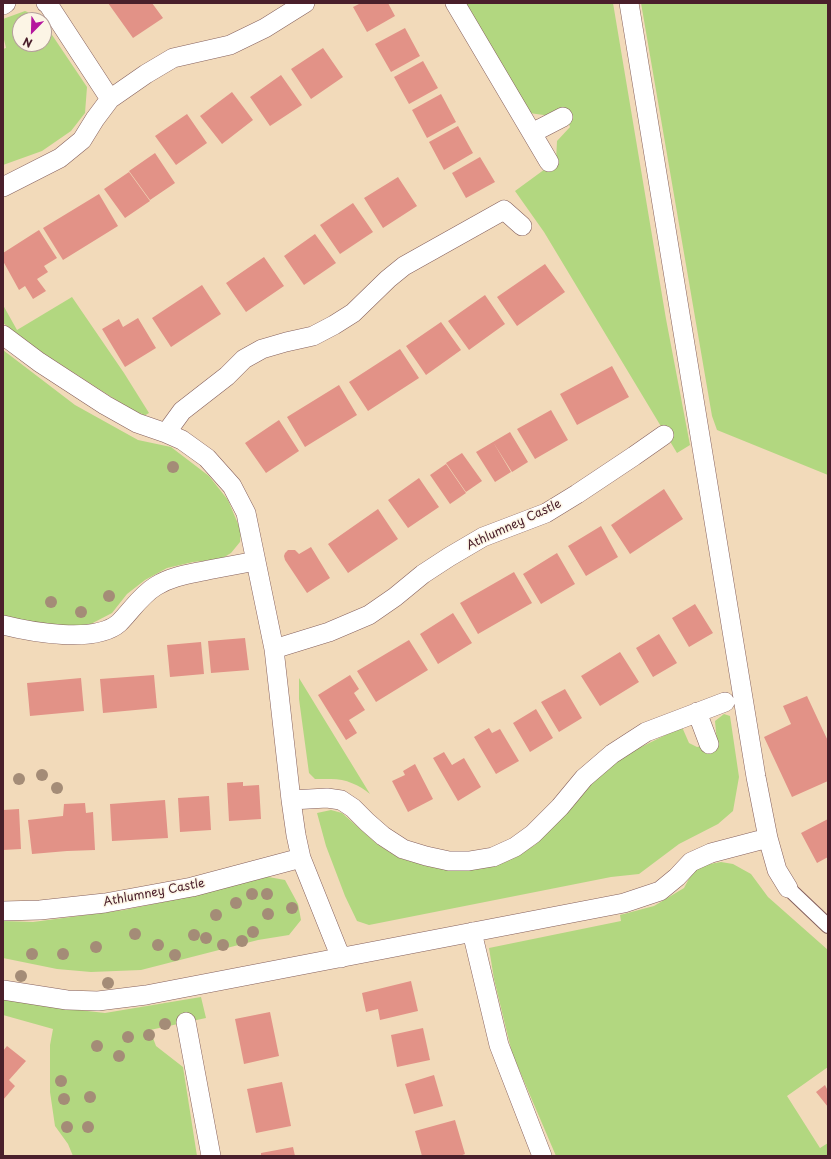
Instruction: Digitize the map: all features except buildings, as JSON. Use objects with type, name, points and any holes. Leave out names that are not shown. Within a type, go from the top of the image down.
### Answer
[{"type":"street","points":[[46,3],[110,99]]},
{"type":"street","points":[[3,187],[60,158],[82,140],[110,99],[146,74],[173,58],[230,45],[265,28],[305,3]]},
{"type":"street","points":[[455,3],[549,162]]},
{"type":"street","points":[[629,3],[752,754],[768,838],[777,870],[788,888],[828,926]]},
{"type":"street","points":[[532,133],[563,117]]},
{"type":"street","points":[[166,433],[182,411],[227,376],[244,359],[262,349],[313,336],[334,325],[353,313],[388,279],[404,266],[504,210],[522,226]]},
{"type":"street","points":[[3,335],[39,362],[104,405],[137,423],[182,440],[207,458],[232,486],[246,513],[274,649],[296,835],[302,858],[341,958]]},
{"type":"street","name":"Athlumney Castle","points":[[274,649],[329,632],[369,615],[449,556],[483,537],[546,513],[615,469],[664,435]]},
{"type":"street","points":[[3,625],[48,633],[77,635],[104,631],[118,624],[137,602],[155,586],[178,576],[256,561]]},
{"type":"street","points":[[291,800],[327,798],[341,800],[353,808],[367,822],[390,840],[403,848],[426,856],[449,861],[493,857],[515,847],[533,834],[584,778],[612,754],[646,732],[725,702]]},
{"type":"street","points":[[697,712],[709,744]]},
{"type":"street","points":[[3,990],[67,1000],[98,1001],[146,995],[624,903],[660,892],[677,878],[691,862],[711,853],[768,838]]},
{"type":"street","name":"Athlumney Castle","points":[[3,911],[40,910],[105,903],[192,887],[302,858]]},
{"type":"street","points":[[472,932],[499,1045],[542,1156]]},
{"type":"street","points":[[186,1022],[211,1156]]},
{"type":"green space","points":[[466,3],[613,3],[666,319],[690,445],[677,453],[544,232],[515,191],[556,161],[557,141],[570,127],[564,110],[551,116],[529,113]]},
{"type":"green space","points":[[641,3],[828,3],[828,475],[717,430],[712,416]]},
{"type":"green space","points":[[12,16],[12,52],[52,52],[52,35],[87,87],[85,113],[71,131],[42,151],[3,165],[3,49],[6,48],[3,35],[3,19]]},
{"type":"green space","points":[[72,297],[124,373],[149,413],[144,416],[116,400],[40,351],[3,323],[3,305],[17,330]]},
{"type":"green space","points":[[3,350],[75,405],[138,440],[171,447],[209,476],[228,500],[241,531],[240,542],[231,553],[221,559],[193,562],[167,568],[145,580],[127,594],[112,613],[87,626],[53,625],[3,617]]},
{"type":"green space","points":[[299,678],[370,794],[357,785],[347,781],[337,779],[315,779],[309,773],[299,699]]},
{"type":"green space","points":[[724,714],[730,716],[739,777],[733,811],[718,824],[679,844],[639,874],[611,877],[369,925],[357,921],[345,896],[326,846],[317,813],[331,810],[342,813],[377,844],[399,858],[431,867],[461,869],[486,867],[508,861],[535,845],[587,788],[612,764],[639,748],[682,727],[689,743],[697,747],[717,743],[715,721]]},
{"type":"green space","points":[[721,862],[733,864],[751,874],[768,897],[828,950],[828,1067],[787,1096],[820,1148],[828,1143],[828,1156],[556,1156],[512,1053],[494,979],[489,948],[621,921],[620,915],[654,906],[684,888],[693,871],[704,865]]},
{"type":"green space","points":[[263,876],[285,880],[298,904],[301,920],[289,935],[258,940],[141,970],[91,972],[57,969],[3,958],[3,921],[33,922],[124,910],[193,896]]},
{"type":"green space","points":[[201,997],[206,1018],[150,1030],[156,1046],[183,1067],[197,1156],[73,1156],[68,1144],[55,1126],[50,1092],[50,1045],[53,1029],[3,1015],[3,998],[61,1008],[105,1013]]}]
